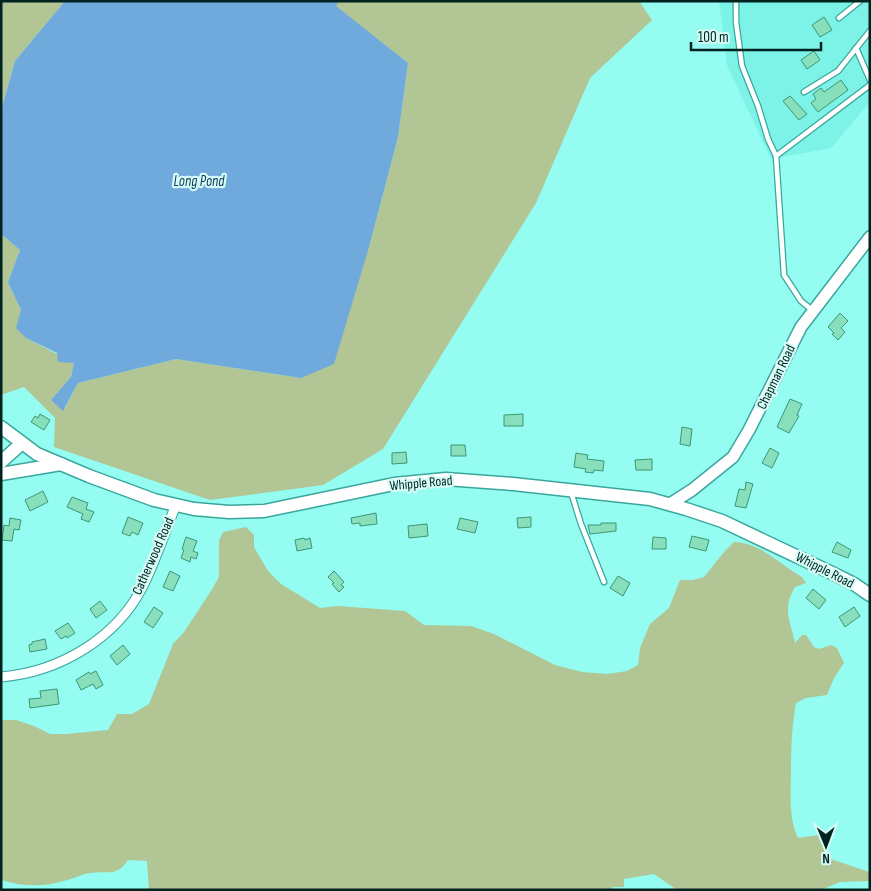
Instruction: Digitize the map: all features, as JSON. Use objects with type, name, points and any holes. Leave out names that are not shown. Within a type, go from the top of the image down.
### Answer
[{"type":"main road","name":"Whipple Road","points":[[1,427],[38,454],[61,464],[154,500],[194,509],[229,512],[264,511],[394,484],[446,479],[650,499],[722,522],[764,540],[854,584],[870,595]]},
{"type":"main road","points":[[1,462],[22,443]]},
{"type":"main road","points":[[1,474],[61,464]]},
{"type":"street","name":"Chapman Road","points":[[670,504],[692,490],[733,457],[749,430],[801,327],[870,237]]},
{"type":"street","name":"Catherwood Road","points":[[1,676],[47,668],[78,654],[106,634],[130,607],[143,586],[176,504]]},
{"type":"lane","points":[[736,1],[736,22],[742,66],[776,156],[784,275],[802,301],[813,311]]},
{"type":"lane","points":[[839,18],[860,1]]},
{"type":"lane","points":[[804,92],[838,70],[870,32]]},
{"type":"lane","points":[[856,48],[870,80]]},
{"type":"lane","points":[[776,156],[870,85]]},
{"type":"lane","points":[[570,490],[604,582]]},
{"type":"shaded area","points":[[719,1],[870,1],[870,102],[831,148],[771,159],[727,65]]},
{"type":"green space","points":[[1,1],[65,1],[15,61],[1,111]]},
{"type":"green space","points":[[339,1],[639,1],[652,20],[590,78],[536,203],[383,449],[323,485],[210,500],[54,447],[55,418],[24,387],[1,395],[1,234],[20,250],[8,282],[21,310],[26,338],[74,363],[71,377],[51,400],[64,410],[78,383],[176,359],[301,378],[369,247],[398,137],[408,63],[335,6]]},
{"type":"green space","points":[[246,527],[254,535],[254,547],[268,571],[281,584],[320,608],[338,606],[405,611],[424,625],[471,626],[494,634],[555,665],[582,672],[607,674],[627,671],[638,665],[640,648],[650,624],[669,608],[680,580],[693,580],[704,577],[734,542],[752,546],[770,555],[802,577],[806,583],[795,587],[789,602],[788,615],[795,643],[802,635],[806,635],[814,647],[819,649],[831,645],[837,648],[844,663],[834,678],[827,695],[806,698],[796,703],[791,753],[791,813],[795,830],[798,838],[826,834],[825,857],[869,872],[869,881],[840,882],[821,890],[677,890],[654,874],[624,879],[624,887],[613,887],[611,890],[149,890],[147,861],[128,860],[124,866],[115,871],[96,872],[51,884],[26,885],[1,880],[1,720],[16,720],[50,734],[108,730],[117,714],[132,714],[149,704],[173,644],[184,632],[219,577],[219,541],[223,532]]},
{"type":"water","name":"Long Pond","points":[[65,1],[339,1],[336,6],[408,63],[398,137],[369,247],[334,364],[301,378],[176,359],[78,383],[63,411],[51,400],[71,377],[74,363],[58,362],[57,353],[26,338],[16,328],[21,310],[8,282],[20,250],[1,234],[1,111],[15,61]]},
{"type":"building","points":[[824,17],[832,30],[820,37],[812,25]]},
{"type":"building","points":[[814,51],[820,60],[807,69],[801,60]]},
{"type":"building","points":[[841,80],[848,90],[818,112],[811,103],[816,99],[813,94],[821,88],[824,92]]},
{"type":"building","points":[[790,96],[807,114],[799,120],[783,101]]},
{"type":"building","points":[[840,313],[848,321],[841,328],[845,332],[838,340],[828,327]]},
{"type":"building","points":[[790,399],[802,404],[797,415],[799,416],[789,433],[777,427]]},
{"type":"building","points":[[40,414],[50,420],[44,430],[31,422],[35,416],[38,418]]},
{"type":"building","points":[[523,414],[523,426],[504,426],[504,415]]},
{"type":"building","points":[[682,427],[692,429],[690,446],[680,444]]},
{"type":"building","points":[[451,445],[465,445],[466,456],[451,456]]},
{"type":"building","points":[[770,448],[779,453],[772,468],[762,463]]},
{"type":"building","points":[[406,452],[407,463],[392,464],[392,453]]},
{"type":"building","points":[[576,453],[588,455],[587,459],[604,461],[603,471],[585,472],[586,469],[574,467]]},
{"type":"building","points":[[652,459],[652,470],[636,470],[635,460]]},
{"type":"building","points":[[746,482],[753,484],[746,508],[735,506],[739,489],[745,490]]},
{"type":"building","points":[[43,491],[48,502],[30,511],[25,500]]},
{"type":"building","points":[[72,497],[88,503],[86,509],[94,512],[89,522],[81,519],[83,514],[67,507]]},
{"type":"building","points":[[376,513],[377,524],[360,526],[360,523],[352,524],[351,518]]},
{"type":"building","points":[[128,517],[143,523],[138,535],[132,532],[130,536],[122,533]]},
{"type":"building","points":[[531,517],[531,527],[518,528],[517,518]]},
{"type":"building","points":[[10,518],[21,520],[19,530],[14,529],[12,541],[2,540],[4,525],[9,526]]},
{"type":"building","points":[[460,518],[478,522],[475,533],[457,529]]},
{"type":"building","points":[[601,523],[616,523],[616,531],[590,534],[588,525],[601,525]]},
{"type":"building","points":[[427,524],[428,536],[409,538],[408,526]]},
{"type":"building","points":[[692,536],[709,540],[706,551],[689,547]]},
{"type":"building","points":[[186,537],[197,541],[193,551],[198,553],[196,559],[191,557],[190,562],[181,558]]},
{"type":"building","points":[[653,537],[666,538],[666,549],[652,549]]},
{"type":"building","points":[[304,538],[305,540],[310,538],[312,548],[297,551],[295,540]]},
{"type":"building","points":[[837,542],[851,550],[848,558],[832,552]]},
{"type":"building","points":[[170,571],[180,576],[173,591],[163,587]]},
{"type":"building","points":[[334,571],[344,582],[341,585],[344,587],[339,592],[328,577]]},
{"type":"building","points":[[618,576],[630,583],[623,596],[610,588]]},
{"type":"building","points":[[813,589],[826,600],[819,609],[806,598]]},
{"type":"building","points":[[100,601],[107,610],[96,618],[90,609]]},
{"type":"building","points":[[154,607],[163,613],[153,628],[144,622]]},
{"type":"building","points":[[854,607],[860,616],[845,627],[839,617]]},
{"type":"building","points":[[68,623],[75,633],[61,639],[55,631]]},
{"type":"building","points":[[45,639],[47,649],[30,652],[29,645],[32,642]]},
{"type":"building","points":[[123,645],[130,654],[117,665],[110,656]]},
{"type":"building","points":[[96,671],[103,685],[96,689],[93,684],[81,690],[76,680],[89,672],[90,674]]},
{"type":"building","points":[[57,689],[59,704],[30,708],[29,699],[41,698],[40,691]]}]
